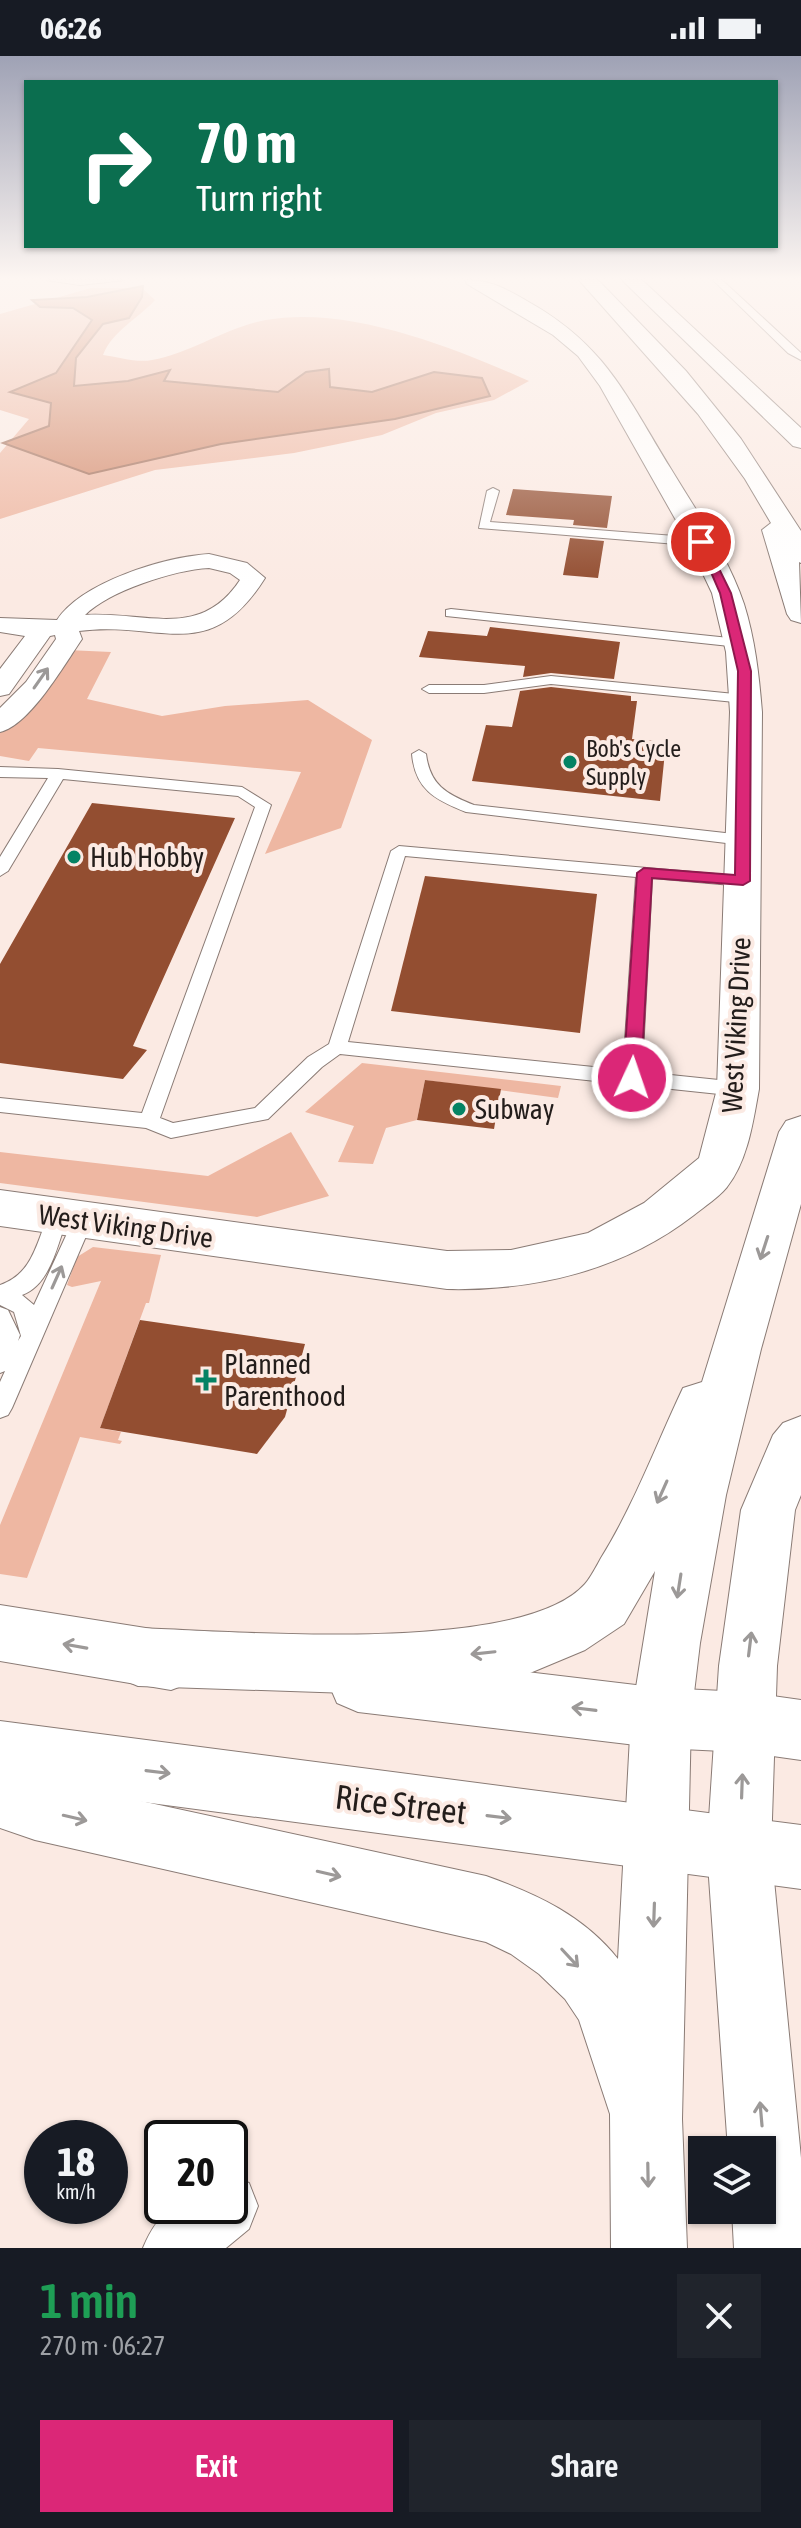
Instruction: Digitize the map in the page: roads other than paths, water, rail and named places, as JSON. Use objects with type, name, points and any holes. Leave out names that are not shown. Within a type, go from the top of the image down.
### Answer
[{"type":"main road","name":"West Viking Drive","points":[[0,1208],[447,1270],[506,1270],[563,1260],[619,1241],[669,1211],[711,1175],[729,1132],[738,1089],[745,699],[739,643],[726,593],[701,542],[607,382]]},
{"type":"main road","points":[[685,382],[760,486],[801,555]]},
{"type":"main road","points":[[735,382],[801,458]]},
{"type":"main road","points":[[737,382],[801,441]]},
{"type":"main road","points":[[760,486],[801,614]]},
{"type":"main road","points":[[649,2248],[646,2119],[661,1718],[682,1566],[750,1292],[801,1132]]},
{"type":"main road","points":[[138,1657],[378,1665],[518,1649],[565,1630],[604,1605],[635,1554],[750,1292]]},
{"type":"main road","points":[[772,2248],[772,1726],[748,1666],[768,1510],[792,1452],[801,1439]]},
{"type":"main road","points":[[0,1633],[138,1657],[661,1718],[772,1726]]},
{"type":"main road","name":"Rice Street","points":[[0,1752],[770,1853]]},
{"type":"main road","points":[[0,1797],[35,1809],[486,1909],[520,1920],[552,1939],[601,1991],[646,2119]]},
{"type":"street","points":[[0,625],[53,627],[92,622],[168,627],[204,625],[243,599],[253,578],[241,568],[218,560],[185,561],[102,593],[79,606],[53,627],[0,688]]},
{"type":"street","points":[[0,724],[35,688],[69,639],[53,627]]},
{"type":"street","points":[[176,2248],[204,2224]]},
{"type":"lane","points":[[493,491],[483,525],[701,542]]},
{"type":"lane","points":[[451,613],[739,643]]},
{"type":"lane","points":[[429,689],[484,689],[551,680],[745,699]]},
{"type":"lane","points":[[419,754],[420,776],[438,796],[471,809],[743,840]]},
{"type":"lane","points":[[0,772],[58,774],[242,792],[263,805],[149,1121]]},
{"type":"lane","points":[[0,871],[58,774]]},
{"type":"lane","points":[[0,1105],[149,1121],[171,1131],[261,1114],[315,1062],[337,1047],[399,851],[743,881]]},
{"type":"lane","points":[[632,1078],[644,873]]},
{"type":"lane","points":[[337,1047],[738,1089]]},
{"type":"lane","points":[[0,1294],[23,1286],[34,1276],[70,1218]]},
{"type":"lane","points":[[0,1408],[31,1334],[70,1218]]},
{"type":"lane","points":[[0,1294],[24,1307],[31,1334]]},
{"type":"lane","points":[[0,1316],[9,1335],[0,1363]]},
{"type":"place","name":"Bob's Cycle Supply","points":[[570,762]]},
{"type":"place","name":"Hub Hobby","points":[[74,857]]},
{"type":"place","name":"Subway","points":[[459,1109]]},
{"type":"place","name":"Planned Parenthood","points":[[206,1380]]}]
